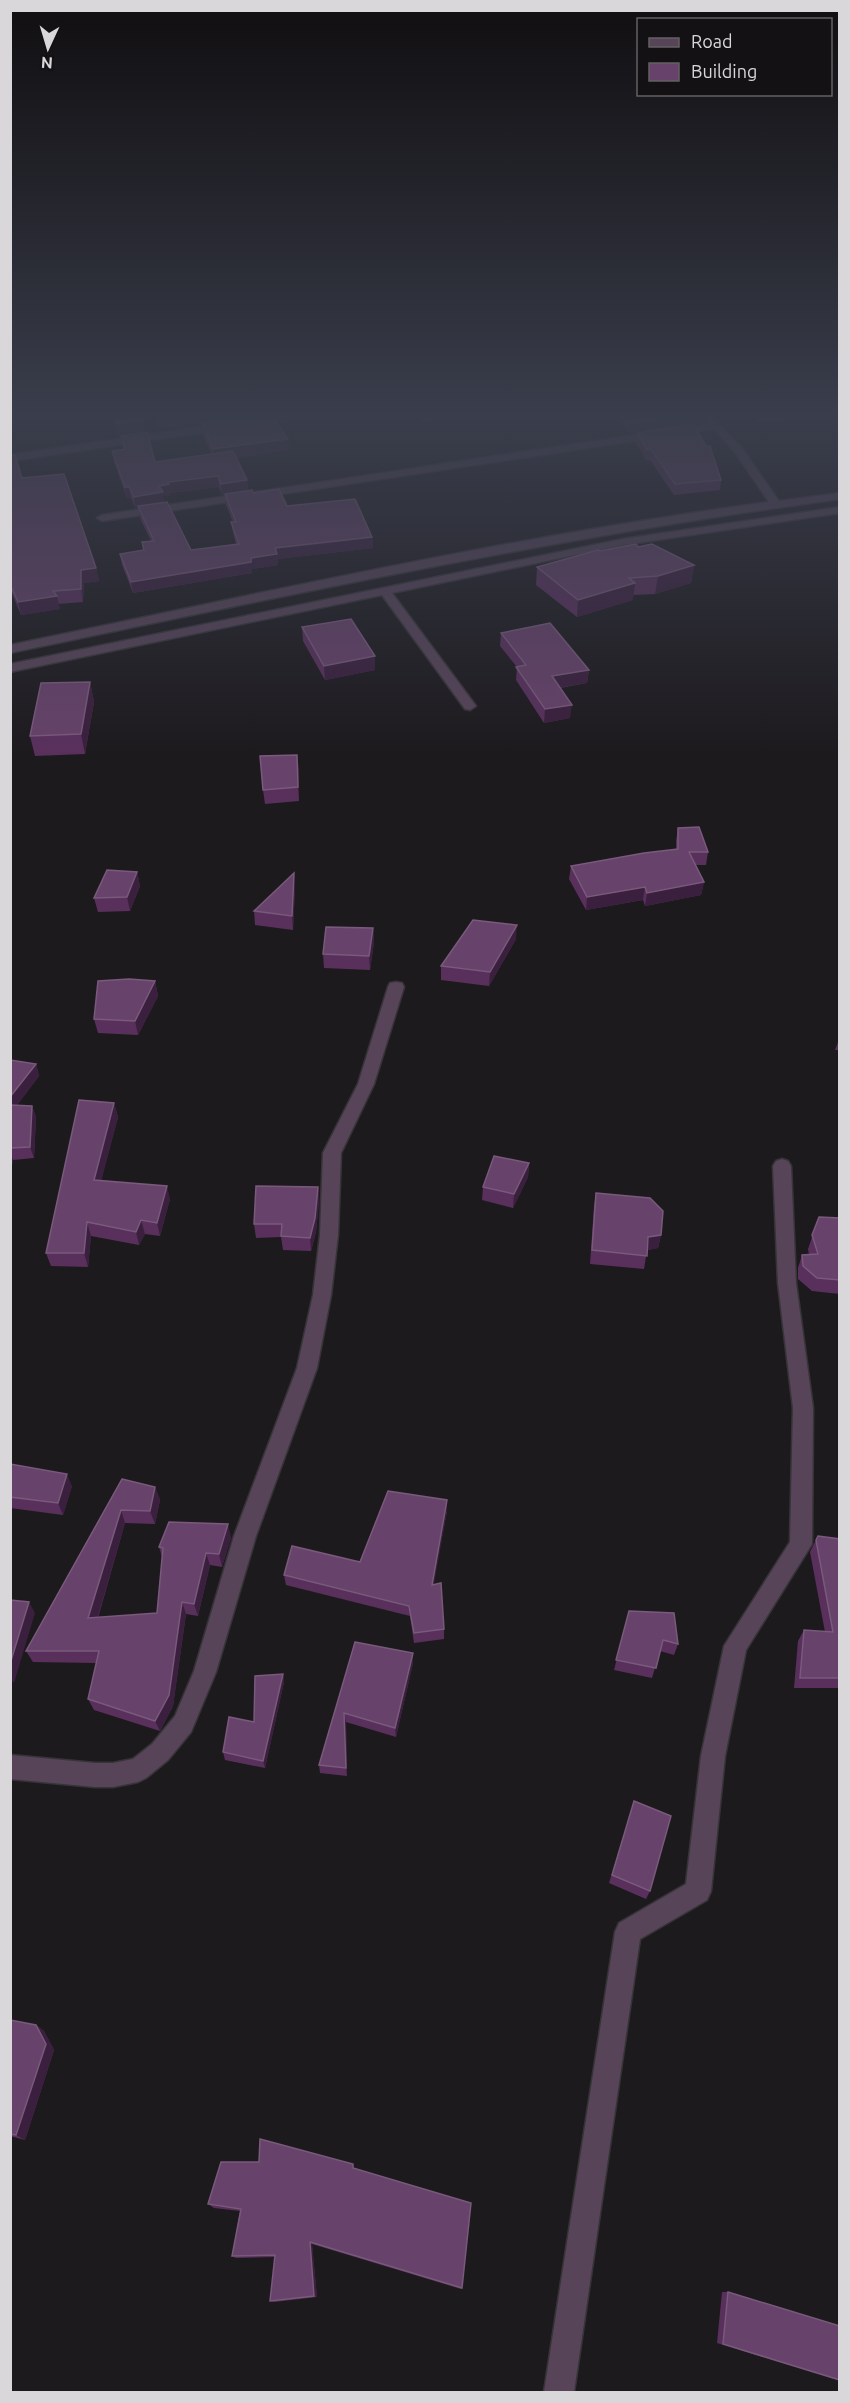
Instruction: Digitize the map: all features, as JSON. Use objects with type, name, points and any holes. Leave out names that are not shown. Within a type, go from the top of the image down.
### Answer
[{"type":"street","points":[[10,649],[442,561],[609,530]]},
{"type":"street","points":[[10,668],[623,542],[703,530]]},
{"type":"street","points":[[442,561],[453,577]]},
{"type":"street","points":[[385,591],[470,706]]},
{"type":"street","points":[[10,1767],[95,1775],[113,1775],[138,1770],[160,1752],[183,1724],[205,1672],[245,1536],[307,1368],[322,1295],[329,1235],[332,1153],[366,1084],[396,987]]},
{"type":"street","points":[[559,2392],[628,1932],[698,1891],[713,1756],[735,1646],[801,1544],[803,1408],[787,1282],[782,1166]]},
{"type":"building","points":[[10,530],[83,530],[96,568],[81,570],[81,589],[53,591],[57,596],[18,602],[10,584]]},
{"type":"building","points":[[149,530],[181,530],[191,550],[239,544],[234,530],[369,530],[372,537],[275,548],[277,554],[251,558],[251,562],[131,582],[120,554],[144,550],[142,542],[154,541]]},
{"type":"building","points":[[636,544],[638,547],[652,544],[694,565],[658,576],[629,578],[635,583],[578,600],[537,567],[598,550]]},
{"type":"building","points":[[351,619],[375,656],[324,666],[302,627]]},
{"type":"building","points":[[550,623],[589,670],[552,676],[572,705],[545,709],[516,667],[526,665],[501,633]]},
{"type":"building","points":[[90,682],[81,734],[30,736],[41,683]]},
{"type":"building","points":[[297,755],[298,787],[263,790],[260,756]]},
{"type":"building","points":[[699,827],[708,852],[689,852],[704,882],[647,893],[645,887],[587,897],[571,866],[678,849],[678,828]]},
{"type":"building","points":[[107,870],[137,872],[127,897],[94,898]]},
{"type":"building","points":[[294,873],[292,916],[254,911]]},
{"type":"building","points":[[473,920],[517,925],[490,972],[441,966]]},
{"type":"building","points":[[326,927],[373,928],[369,956],[323,954]]},
{"type":"building","points":[[129,979],[155,981],[135,1021],[94,1019],[98,981]]},
{"type":"building","points":[[10,1060],[36,1064],[10,1097]]},
{"type":"building","points":[[79,1100],[114,1103],[94,1180],[167,1186],[157,1223],[141,1220],[136,1232],[87,1222],[84,1253],[46,1253]]},
{"type":"building","points":[[10,1105],[32,1106],[30,1147],[10,1148]]},
{"type":"building","points":[[494,1156],[529,1163],[514,1194],[483,1187]]},
{"type":"building","points":[[256,1186],[318,1187],[315,1218],[310,1238],[281,1236],[282,1224],[254,1224]]},
{"type":"building","points":[[596,1193],[650,1198],[663,1211],[661,1235],[648,1237],[647,1256],[592,1250]]},
{"type":"building","points":[[819,1217],[840,1218],[840,1280],[817,1278],[803,1266],[802,1255],[818,1254],[812,1235]]},
{"type":"building","points":[[10,1464],[67,1474],[58,1503],[10,1497]]},
{"type":"building","points":[[122,1479],[155,1487],[150,1511],[121,1510],[88,1618],[157,1613],[163,1548],[159,1547],[169,1522],[228,1524],[219,1554],[206,1553],[194,1604],[182,1602],[169,1695],[155,1721],[88,1699],[99,1651],[26,1651]]},
{"type":"building","points":[[388,1491],[447,1500],[432,1585],[441,1583],[444,1629],[414,1633],[409,1606],[284,1575],[292,1546],[360,1562]]},
{"type":"building","points":[[818,1536],[840,1539],[840,1678],[800,1678],[804,1630],[833,1632],[816,1540]]},
{"type":"building","points":[[10,1600],[29,1602],[10,1664]]},
{"type":"building","points":[[629,1611],[674,1613],[678,1644],[663,1640],[656,1668],[616,1660]]},
{"type":"building","points":[[355,1642],[413,1653],[395,1728],[344,1713],[346,1768],[319,1765]]},
{"type":"building","points":[[283,1674],[263,1761],[223,1752],[229,1717],[254,1722],[255,1676]]},
{"type":"building","points":[[634,1801],[671,1816],[650,1891],[612,1875]]},
{"type":"building","points":[[10,2020],[36,2025],[46,2044],[16,2135],[10,2134]]},
{"type":"building","points":[[260,2139],[353,2164],[353,2168],[471,2203],[462,2288],[310,2242],[314,2296],[270,2301],[275,2255],[232,2256],[241,2209],[208,2204],[221,2162],[259,2162]]},
{"type":"building","points":[[728,2292],[840,2326],[840,2380],[723,2344]]}]
